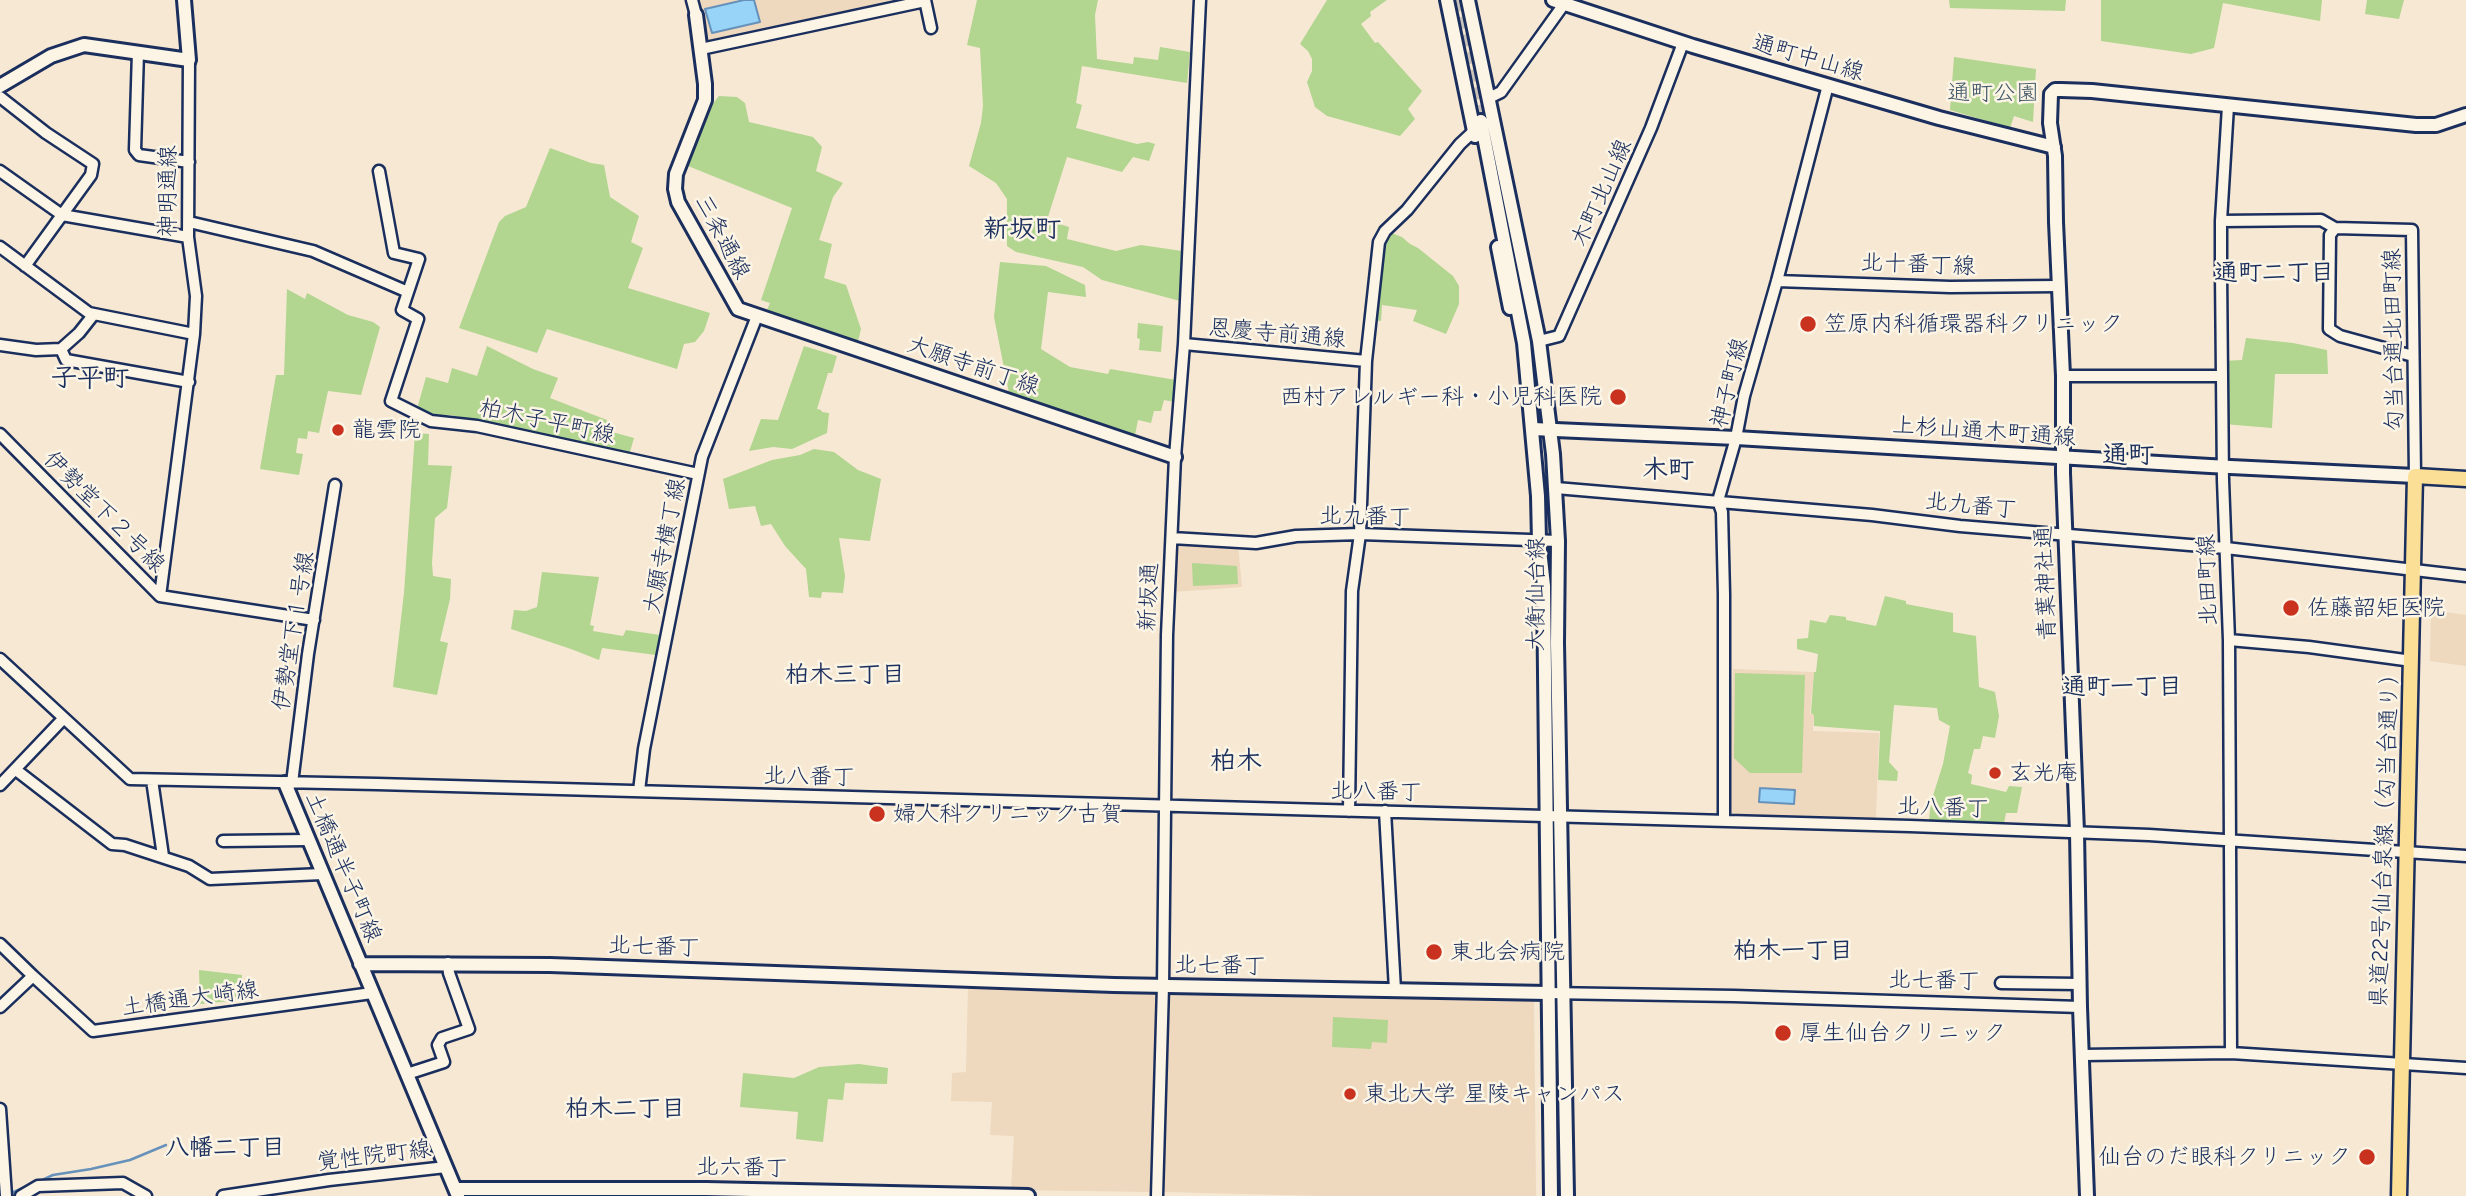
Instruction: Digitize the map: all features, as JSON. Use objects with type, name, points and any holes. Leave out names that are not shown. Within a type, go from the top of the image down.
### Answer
[{"type":"main road","points":[[2415,475],[2466,479]]},
{"type":"main road","name":"県道22号仙台泉線（勾当台通り）","points":[[2399,1196],[2415,475]]},
{"type":"street","name":"神明通線","points":[[160,596],[194,334],[195,296],[188,237],[189,60],[184,0]]},
{"type":"street","name":"三条通線","points":[[692,0],[701,49],[705,100],[676,174],[675,189],[678,202],[738,309],[757,316]]},
{"type":"street","points":[[701,49],[925,0],[931,28]]},
{"type":"street","name":"新坂通","points":[[1157,1196],[1163,986],[1166,662],[1200,0]]},
{"type":"street","name":"大衡仙台線","points":[[1447,0],[1477,126],[1533,429],[1544,586],[1551,1196]]},
{"type":"street","name":"大衡仙台線","points":[[1468,0],[1539,341],[1556,488],[1567,1196]]},
{"type":"street","points":[[1489,99],[1502,92],[1558,2]]},
{"type":"street","name":"通町中山線","points":[[1558,2],[1683,43],[1939,118],[2054,147]]},
{"type":"street","name":"木町北山線","points":[[1539,341],[1559,337],[1651,128],[1683,43]]},
{"type":"street","points":[[0,86],[51,56],[84,45],[189,60]]},
{"type":"street","points":[[138,52],[135,150],[139,155],[189,162]]},
{"type":"street","name":"神子町線","points":[[1724,821],[1724,594],[1722,512],[1718,501],[1828,85]]},
{"type":"street","name":"青葉神社通","points":[[2087,1196],[2079,984],[2077,832],[2062,458],[2063,376],[2054,147],[2050,123],[2051,94],[2055,90],[2071,90],[2228,106]]},
{"type":"street","points":[[0,97],[46,133],[93,164],[91,175],[25,266]]},
{"type":"street","points":[[2228,106],[2416,125],[2436,125],[2466,115]]},
{"type":"street","name":"北田町線","points":[[2228,106],[2221,221],[2223,467],[2229,640],[2231,1054]]},
{"type":"street","points":[[1349,811],[1352,591],[1360,534],[1366,361],[1379,242],[1385,231],[1477,126]]},
{"type":"street","points":[[0,171],[62,215],[188,237]]},
{"type":"street","points":[[189,222],[313,251],[408,292],[419,259],[394,253],[379,171]]},
{"type":"street","name":"勾当台通北田町線","points":[[2221,221],[2321,220],[2335,228],[2412,230],[2415,475]]},
{"type":"street","points":[[2335,228],[2330,235],[2329,329],[2340,336],[2413,356]]},
{"type":"street","points":[[0,247],[94,314],[194,334]]},
{"type":"street","name":"北十番丁線","points":[[1777,281],[1950,287],[2058,286]]},
{"type":"street","name":"柏木子平町線","points":[[408,292],[402,310],[418,319],[391,401],[431,421],[477,426],[698,474]]},
{"type":"street","points":[[0,345],[36,350],[61,349],[79,333],[94,314]]},
{"type":"street","name":"大願寺前丁線","points":[[757,316],[1175,457]]},
{"type":"street","name":"大願寺横丁線","points":[[639,791],[644,749],[702,457],[757,316]]},
{"type":"street","name":"恩慶寺前通線","points":[[1184,344],[1366,361]]},
{"type":"street","points":[[61,349],[66,360],[189,382]]},
{"type":"street","points":[[2063,376],[2222,376]]},
{"type":"street","name":"上杉山通木町通線","points":[[1533,429],[2415,475]]},
{"type":"street","name":"伊勢堂下２号線","points":[[0,434],[160,596],[314,620]]},
{"type":"street","name":"伊勢堂下１号線","points":[[288,783],[335,485]]},
{"type":"street","name":"北九番丁","points":[[1556,488],[2225,548],[2466,576]]},
{"type":"street","name":"北九番丁","points":[[1172,538],[1256,542],[1296,536],[1360,534],[1558,541]]},
{"type":"street","points":[[2229,640],[2309,647],[2412,661]]},
{"type":"street","name":"土橋通半子町線","points":[[0,659],[130,779],[288,783],[307,840],[457,1193]]},
{"type":"street","points":[[0,785],[63,719]]},
{"type":"street","points":[[16,770],[113,844],[163,856],[189,866],[210,879],[322,874]]},
{"type":"street","points":[[152,780],[163,856]]},
{"type":"street","name":"北八番丁","points":[[288,783],[1546,815],[2077,832],[2230,839],[2466,856]]},
{"type":"street","points":[[1385,811],[1395,990]]},
{"type":"street","points":[[223,841],[307,840]]},
{"type":"street","points":[[0,944],[33,976],[0,1007]]},
{"type":"street","points":[[407,1073],[444,1062],[438,1045],[442,1038],[468,1029],[448,963]]},
{"type":"street","name":"北七番丁","points":[[360,964],[593,966],[1163,986],[1727,996],[2080,1007]]},
{"type":"street","name":"土橋通大崎線","points":[[33,976],[93,1031],[372,993]]},
{"type":"street","points":[[2001,983],[2079,984]]},
{"type":"street","points":[[2083,1055],[2231,1054],[2466,1068]]},
{"type":"street","points":[[0,1109],[4,1191]]},
{"type":"street","name":"覚性院町線","points":[[223,1196],[291,1191],[446,1167]]},
{"type":"street","points":[[21,1196],[38,1186],[123,1183],[146,1196]]},
{"type":"street","name":"北六番丁","points":[[457,1193],[555,1188],[1028,1196]]},
{"type":"shaded area","points":[[698,0],[917,0],[707,45]]},
{"type":"shaded area","points":[[1175,541],[1238,545],[1242,587],[1174,592]]},
{"type":"shaded area","points":[[2431,610],[2466,615],[2466,666],[2430,661]]},
{"type":"shaded area","points":[[1733,669],[1814,672],[1810,713],[1814,715],[1813,731],[1879,733],[1876,818],[1733,814],[1729,811]]},
{"type":"shaded area","points":[[968,984],[1155,992],[1157,997],[1150,1192],[1011,1190],[1014,1136],[990,1135],[992,1102],[951,1101],[952,1073],[966,1072]]},
{"type":"shaded area","name":"東北大学 星陵キャンパス","points":[[1169,995],[1534,1001],[1536,1196],[1325,1196],[1165,1192],[1162,1186]]},
{"type":"green space","points":[[977,0],[1098,0],[1095,15],[1097,59],[1133,64],[1134,57],[1158,60],[1160,47],[1190,52],[1187,83],[1082,66],[1076,103],[1082,105],[1076,128],[1137,144],[1155,144],[1149,161],[1133,157],[1122,172],[1067,157],[1047,220],[1069,227],[1067,239],[1116,251],[1141,245],[1182,251],[1180,301],[1102,280],[1083,267],[1016,252],[1007,246],[1007,199],[996,183],[969,166],[983,106],[980,48],[967,45]]},
{"type":"green space","points":[[1327,0],[1387,0],[1370,12],[1371,16],[1361,24],[1375,43],[1378,42],[1422,91],[1408,109],[1415,119],[1400,136],[1327,116],[1315,107],[1307,82],[1312,71],[1312,59],[1300,44]]},
{"type":"green space","points":[[1949,0],[2066,0],[2065,11],[1950,8]]},
{"type":"green space","points":[[2101,0],[2322,0],[2320,21],[2223,3],[2214,48],[2191,54],[2101,41]]},
{"type":"green space","points":[[2367,0],[2404,0],[2399,19],[2365,14]]},
{"type":"green space","name":"通町公園","points":[[1954,57],[2036,69],[2033,122],[2014,116],[2010,128],[1950,110]]},
{"type":"green space","points":[[719,96],[737,97],[745,103],[749,122],[813,137],[822,147],[816,171],[843,183],[833,197],[819,240],[832,244],[824,278],[846,285],[861,329],[858,341],[767,310],[770,303],[761,300],[792,208],[688,166],[711,106]]},
{"type":"green space","points":[[550,148],[604,165],[610,197],[639,216],[631,242],[643,248],[628,288],[710,313],[704,331],[695,342],[684,344],[677,369],[547,329],[537,353],[459,328],[499,222],[505,216],[526,207]]},
{"type":"green space","points":[[1389,232],[1418,248],[1453,276],[1459,286],[1459,304],[1446,334],[1413,321],[1417,310],[1382,305],[1381,321],[1373,320],[1382,245]]},
{"type":"green space","points":[[1000,262],[1046,266],[1085,285],[1086,297],[1048,292],[1041,349],[1070,367],[1108,374],[1110,369],[1176,380],[1174,402],[1164,400],[1161,411],[1154,411],[1151,423],[1138,420],[1135,435],[1009,393],[994,317]]},
{"type":"green space","points":[[287,289],[305,299],[307,293],[348,315],[373,322],[380,327],[361,395],[328,391],[319,433],[308,431],[307,439],[298,438],[296,453],[303,454],[299,475],[260,469],[276,375],[284,375]]},
{"type":"green space","points":[[1138,323],[1163,326],[1161,352],[1139,350]]},
{"type":"green space","points":[[2246,338],[2327,350],[2328,374],[2275,374],[2272,428],[2224,424],[2223,361],[2242,360]]},
{"type":"green space","points":[[487,346],[558,378],[550,398],[607,420],[605,430],[634,438],[629,455],[451,415],[432,418],[417,409],[426,377],[448,383],[452,368],[477,376]]},
{"type":"green space","points":[[804,346],[837,356],[832,373],[828,373],[817,409],[829,413],[827,433],[792,449],[773,447],[749,451],[761,419],[778,420]]},
{"type":"green space","points":[[415,433],[429,434],[428,465],[452,466],[447,508],[435,518],[432,563],[433,576],[451,579],[450,599],[440,641],[448,643],[437,695],[393,687],[404,593]]},
{"type":"green space","points":[[814,449],[834,452],[858,470],[881,479],[870,541],[839,538],[845,576],[843,593],[822,592],[821,598],[809,597],[806,569],[785,546],[771,524],[761,526],[755,506],[729,509],[723,479],[772,460],[800,455]]},
{"type":"green space","points":[[1192,563],[1237,566],[1238,584],[1193,586]]},
{"type":"green space","points":[[542,572],[599,577],[590,625],[594,626],[593,631],[623,636],[626,630],[660,635],[656,655],[602,648],[599,660],[511,629],[514,610],[526,611],[537,607]]},
{"type":"green space","points":[[1885,596],[1906,601],[1906,604],[1953,613],[1953,632],[1976,636],[1979,687],[1995,692],[1999,716],[1995,738],[1983,736],[1980,749],[1974,749],[1968,773],[1972,775],[1971,784],[2006,792],[2009,786],[2022,787],[2017,813],[2006,813],[2004,823],[1929,820],[1950,726],[1939,720],[1937,708],[1894,705],[1889,762],[1898,772],[1897,781],[1878,780],[1880,731],[1814,726],[1814,715],[1811,713],[1818,654],[1797,649],[1797,639],[1808,638],[1810,620],[1826,623],[1830,615],[1876,626]]},
{"type":"green space","points":[[1735,673],[1805,675],[1802,773],[1750,773],[1734,758]]},
{"type":"green space","points":[[199,970],[242,975],[242,1000],[200,1004]]},
{"type":"green space","points":[[1333,1017],[1388,1020],[1387,1043],[1372,1042],[1371,1049],[1332,1047]]},
{"type":"green space","points":[[859,1064],[888,1068],[887,1084],[845,1083],[843,1100],[828,1099],[823,1142],[796,1139],[798,1112],[740,1107],[743,1073],[794,1078],[819,1067]]},
{"type":"water","points":[[754,0],[760,22],[712,33],[705,9]]},
{"type":"water","points":[[1760,788],[1795,790],[1794,804],[1759,802]]},
{"type":"waterway","points":[[38,1182],[53,1175],[130,1160],[166,1145]]},
{"type":"waterway","points":[[9,1194],[32,1184]]},
{"type":"tunnel","points":[[1454,0],[1481,121]]},
{"type":"place","name":"笠原内科循環器科クリニック","points":[[1808,324]]},
{"type":"place","name":"西村アレルギー科・小児科医院","points":[[1618,397]]},
{"type":"place","name":"龍雲院","points":[[338,430]]},
{"type":"place","name":"佐藤韶矩医院","points":[[2291,608]]},
{"type":"place","name":"玄光庵","points":[[1995,773]]},
{"type":"place","name":"婦人科クリニック古賀","points":[[877,814]]},
{"type":"place","name":"東北会病院","points":[[1434,952]]},
{"type":"place","name":"厚生仙台クリニック","points":[[1783,1033]]},
{"type":"place","name":"東北大学 星陵キャンパス","points":[[1350,1094]]},
{"type":"place","name":"仙台のだ眼科クリニック","points":[[2367,1157]]},
{"type":"district","name":"新坂町","points":[[1022,230]]},
{"type":"district","name":"通町二丁目","points":[[2274,273]]},
{"type":"district","name":"子平町","points":[[90,379]]},
{"type":"district","name":"通町","points":[[2128,456]]},
{"type":"district","name":"木町","points":[[1668,471]]},
{"type":"district","name":"柏木三丁目","points":[[845,675]]},
{"type":"district","name":"通町一丁目","points":[[2122,687]]},
{"type":"district","name":"柏木","points":[[1236,762]]},
{"type":"district","name":"柏木一丁目","points":[[1793,951]]},
{"type":"district","name":"柏木二丁目","points":[[625,1109]]},
{"type":"district","name":"八幡二丁目","points":[[225,1148]]}]
